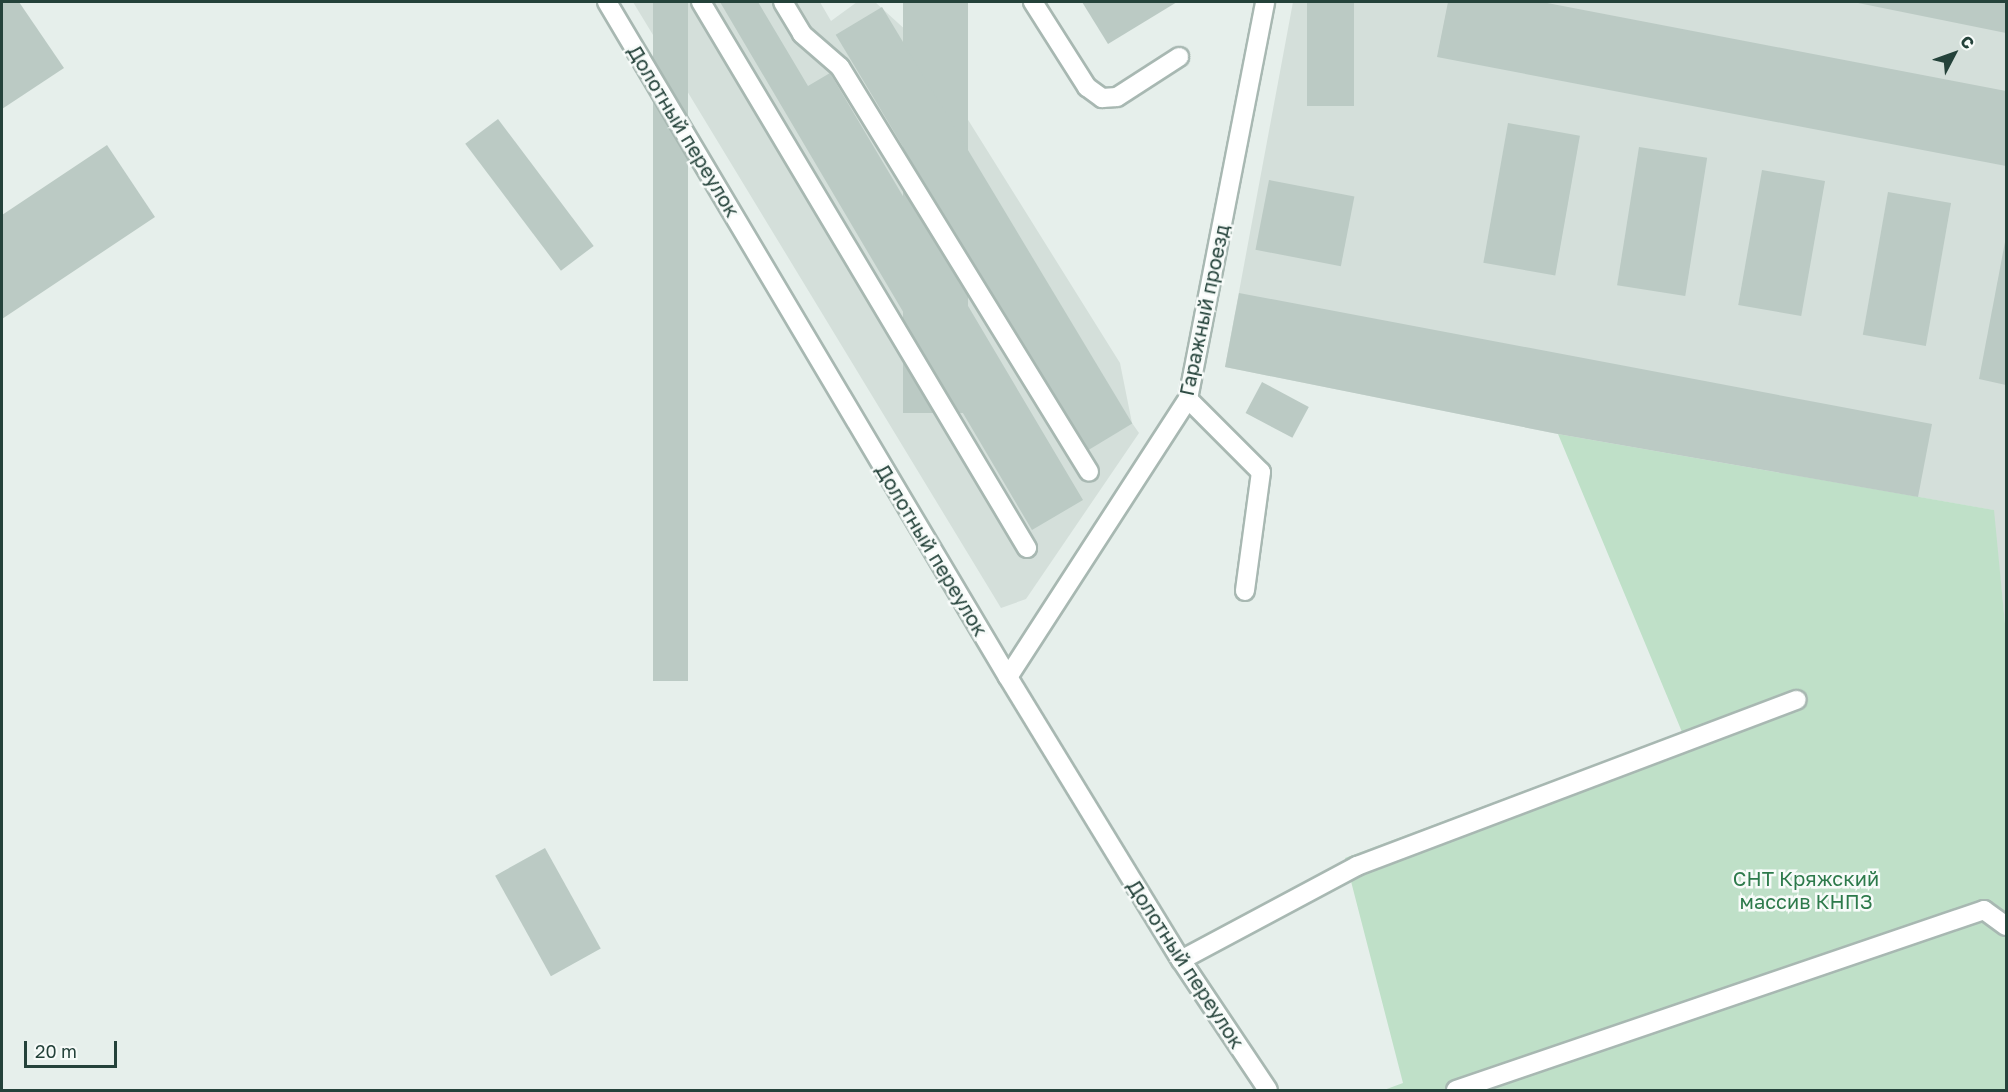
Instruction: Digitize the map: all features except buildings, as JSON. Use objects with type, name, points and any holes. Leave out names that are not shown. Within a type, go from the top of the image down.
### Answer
[{"type":"street","name":"Долотный переулок","points":[[608,2],[1008,677],[1181,960],[1268,1090]]},
{"type":"street","points":[[701,2],[1028,548]]},
{"type":"street","points":[[783,2],[802,34],[840,68],[1089,472]]},
{"type":"street","points":[[1033,2],[1087,87],[1102,98],[1117,97],[1179,57]]},
{"type":"street","name":"Гаражный проезд","points":[[1008,677],[1188,399],[1265,2]]},
{"type":"street","points":[[1188,399],[1261,472],[1245,591]]},
{"type":"street","points":[[1181,960],[1357,866],[1797,700]]},
{"type":"street","points":[[1456,1090],[1984,910],[2007,926]]},
{"type":"shaded area","points":[[633,2],[820,2],[831,21],[857,2],[875,2],[920,43],[1120,363],[1132,423],[1139,433],[1026,599],[1001,608]]},
{"type":"shaded area","points":[[1293,2],[2006,2],[2006,634],[1993,510],[1558,434],[1225,367]]},
{"type":"green space","name":"СНТ Кряжский массив КНПЗ","points":[[1558,434],[1994,510],[2006,634],[2006,1090],[1384,1090],[1403,1083],[1345,858],[1682,732]]}]
